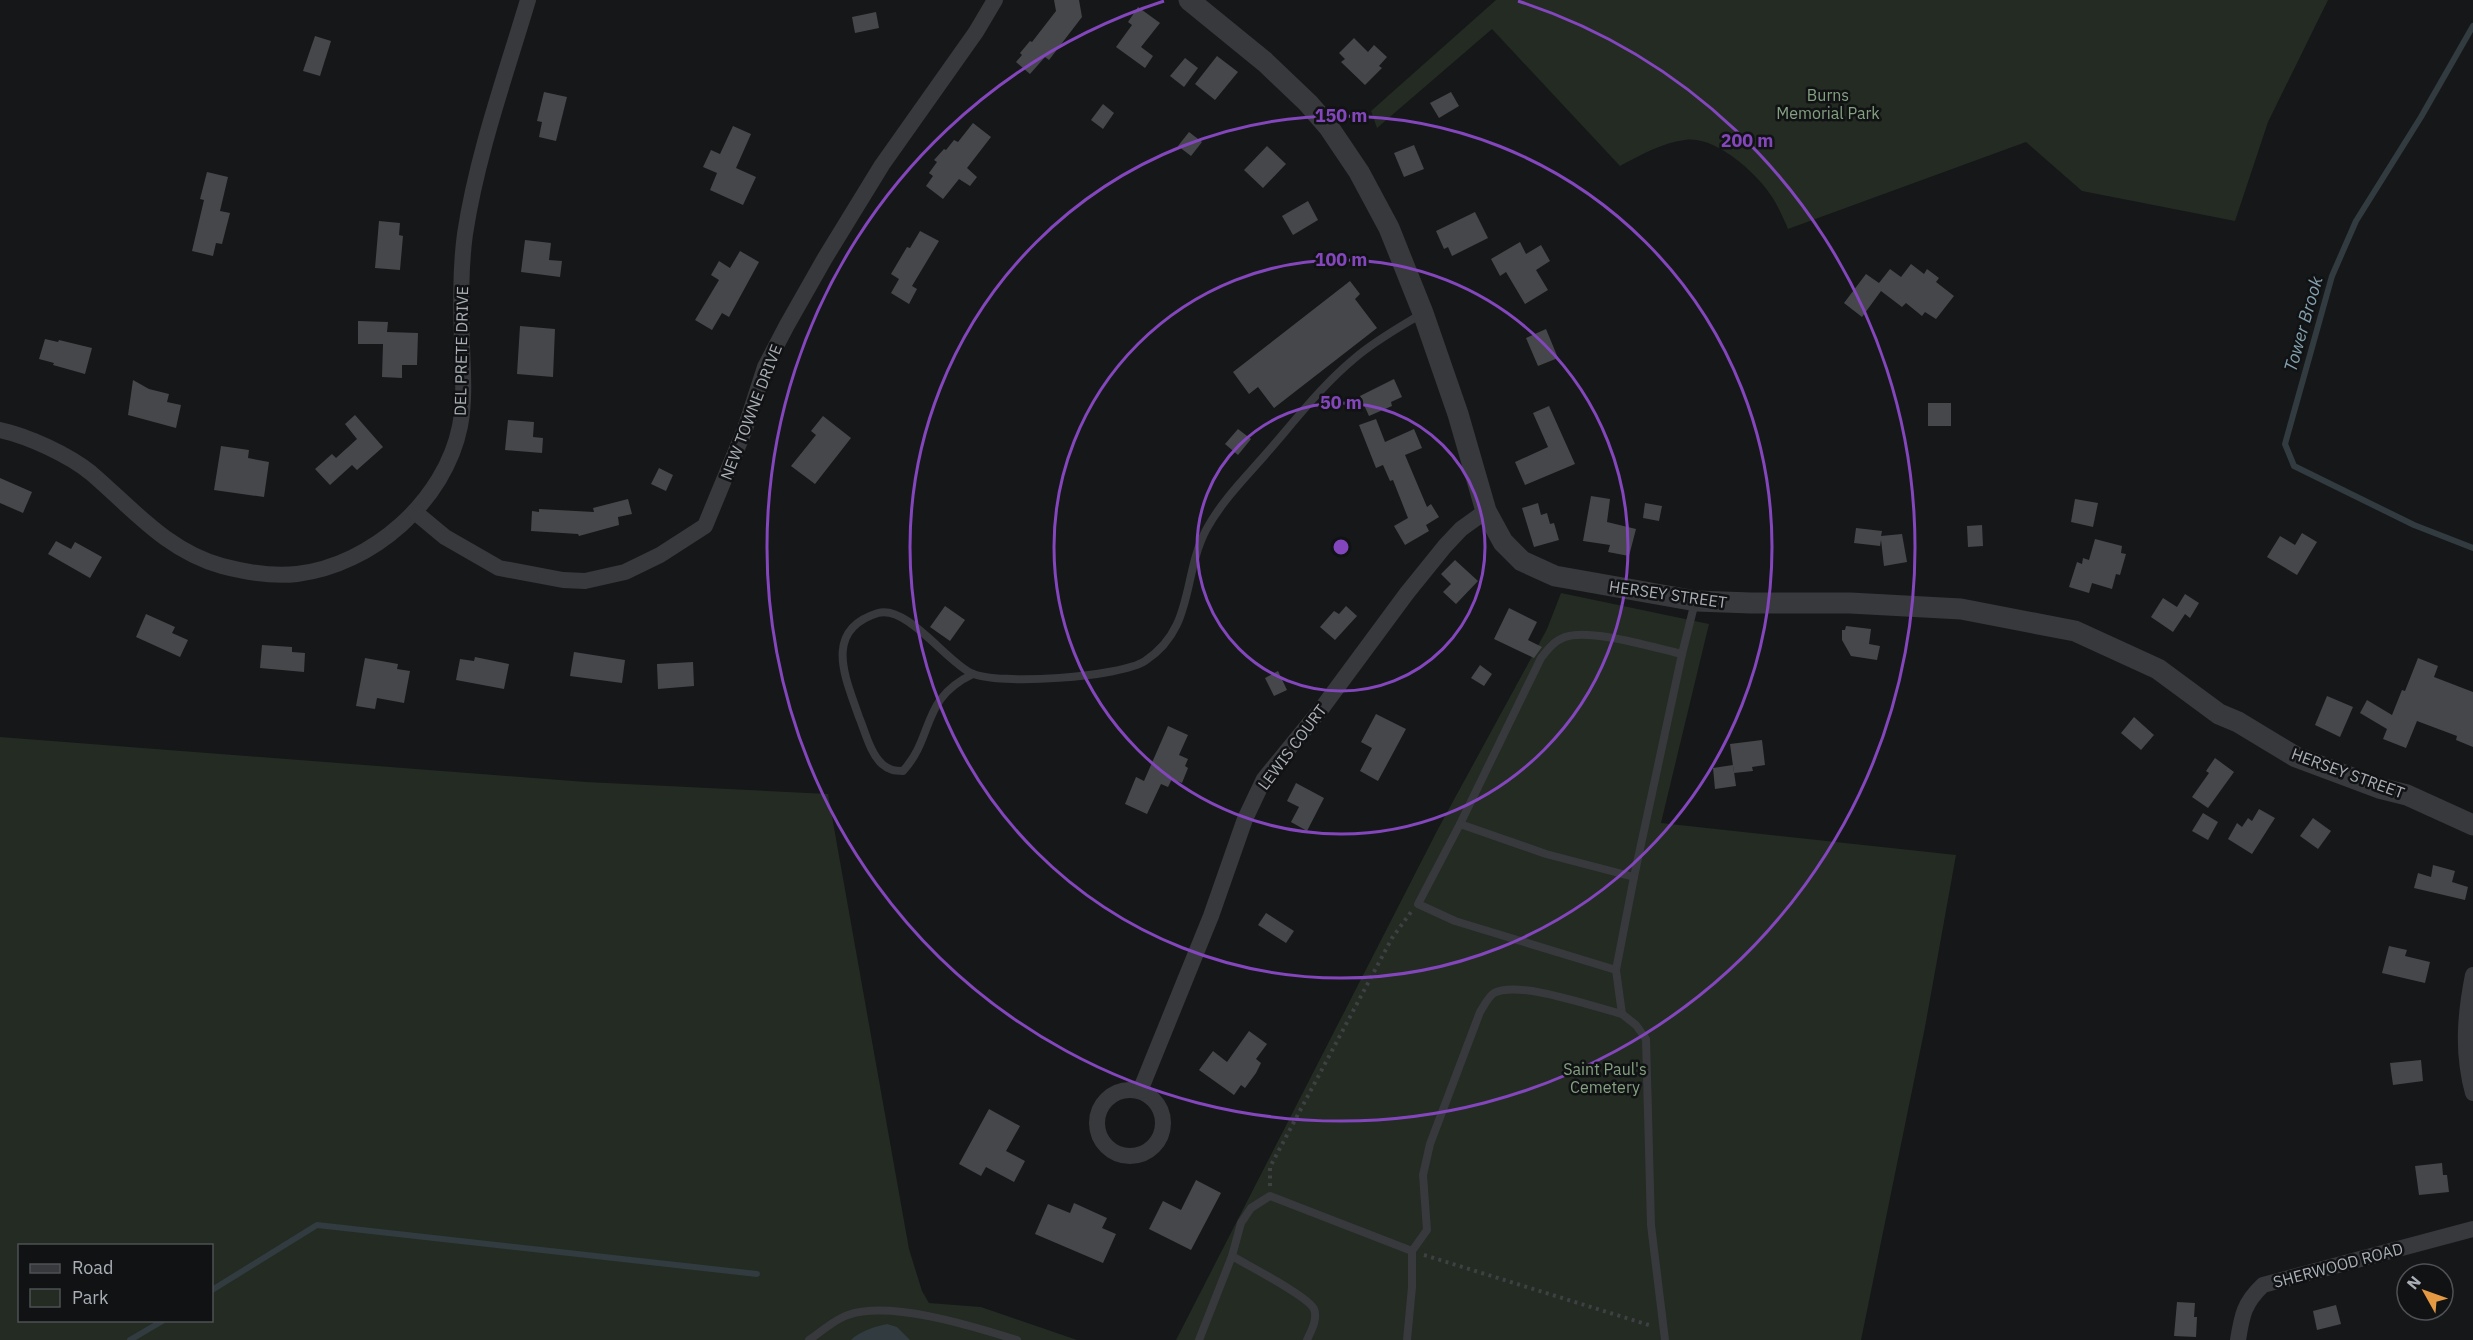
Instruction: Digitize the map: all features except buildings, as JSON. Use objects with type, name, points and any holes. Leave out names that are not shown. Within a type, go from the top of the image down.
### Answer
[{"type":"street","name":"DEL PRETE DRIVE","points":[[0,430],[23,437],[79,464],[159,534],[183,550],[206,561],[242,570],[288,574],[327,567],[391,533],[415,512],[431,491],[444,467],[459,428],[463,390],[460,306],[467,222],[481,160],[528,0]]},
{"type":"street","name":"NEW TOWNE DRIVE","points":[[415,512],[445,537],[499,568],[574,581],[585,581],[625,572],[660,555],[705,526],[742,438],[765,367],[786,325],[892,149],[976,32],[995,0]]},
{"type":"street","name":"HERSEY STREET","points":[[1189,0],[1265,62],[1308,103],[1328,126],[1374,198],[1389,228],[1423,313],[1458,414],[1486,511],[1495,530],[1512,552],[1535,568],[1574,580],[1696,601],[1850,603],[1961,609],[2075,631],[2158,669],[2219,714],[2238,722],[2296,757],[2379,788],[2407,795],[2473,825]]},
{"type":"street","name":"LEWIS COURT","points":[[1140,1091],[1211,916],[1245,819],[1259,787],[1445,546],[1461,529],[1486,511]]},
{"type":"street","points":[[2473,975],[2465,1011],[2465,1036],[2473,1093]]},
{"type":"street","name":"SHERWOOD ROAD","points":[[2238,1340],[2242,1316],[2250,1298],[2263,1285],[2473,1229]]},
{"type":"lane","points":[[973,674],[949,689],[938,701],[909,765],[903,771],[893,771],[880,762],[867,737],[849,690],[841,652],[843,641],[854,627],[880,612],[891,613],[909,623],[950,659],[973,674],[1016,678],[1061,677],[1114,671],[1144,662],[1175,630],[1186,603],[1199,544],[1217,512],[1232,493],[1283,432],[1354,358],[1423,313]]},
{"type":"lane","points":[[1622,1014],[1616,970],[1682,654],[1696,601]]},
{"type":"lane","points":[[1616,970],[1455,921],[1418,904],[1541,658],[1553,643],[1567,636],[1598,636],[1682,654]]},
{"type":"lane","points":[[1460,824],[1546,854],[1634,877]]},
{"type":"lane","points":[[1407,1340],[1412,1287],[1412,1251],[1428,1230],[1423,1175],[1431,1144],[1480,1012],[1492,994],[1504,990],[1530,990],[1622,1014],[1636,1025],[1646,1039],[1651,1225],[1665,1340]]},
{"type":"lane","points":[[1198,1340],[1232,1256],[1241,1223],[1251,1208],[1270,1196],[1412,1251]]},
{"type":"lane","points":[[1232,1256],[1304,1298],[1314,1309],[1314,1324],[1307,1340]]},
{"type":"lane","points":[[809,1340],[847,1315],[879,1310],[966,1325],[1017,1340]]},
{"type":"path","points":[[1270,1196],[1270,1167],[1392,938],[1418,904]]},
{"type":"path","points":[[1412,1251],[1664,1330]]},
{"type":"green space","name":"Burns Memorial Park","points":[[1496,0],[2328,0],[2268,122],[2235,221],[2082,191],[2026,142],[1788,229],[1774,200],[1758,179],[1736,159],[1710,144],[1697,140],[1676,142],[1651,150],[1620,166],[1492,29],[1377,128],[1371,111]]},
{"type":"green space","name":"Saint Paul's Cemetery","points":[[1561,593],[1709,624],[1661,823],[1956,855],[1925,1027],[1861,1340],[1176,1340],[1438,829],[1547,629]]},
{"type":"green space","points":[[0,737],[586,782],[828,794],[909,1249],[922,1291],[929,1303],[981,1307],[1077,1340],[0,1340]]},
{"type":"shaded area","points":[[887,1324],[897,1327],[910,1340],[851,1340],[858,1334]]},
{"type":"waterway","name":"Tower Brook","points":[[2473,26],[2421,117],[2356,221],[2332,276],[2285,444],[2294,466],[2414,525],[2473,548]]},
{"type":"waterway","points":[[213,1289],[317,1225],[757,1274]]},
{"type":"waterway","points":[[130,1340],[161,1322]]}]
